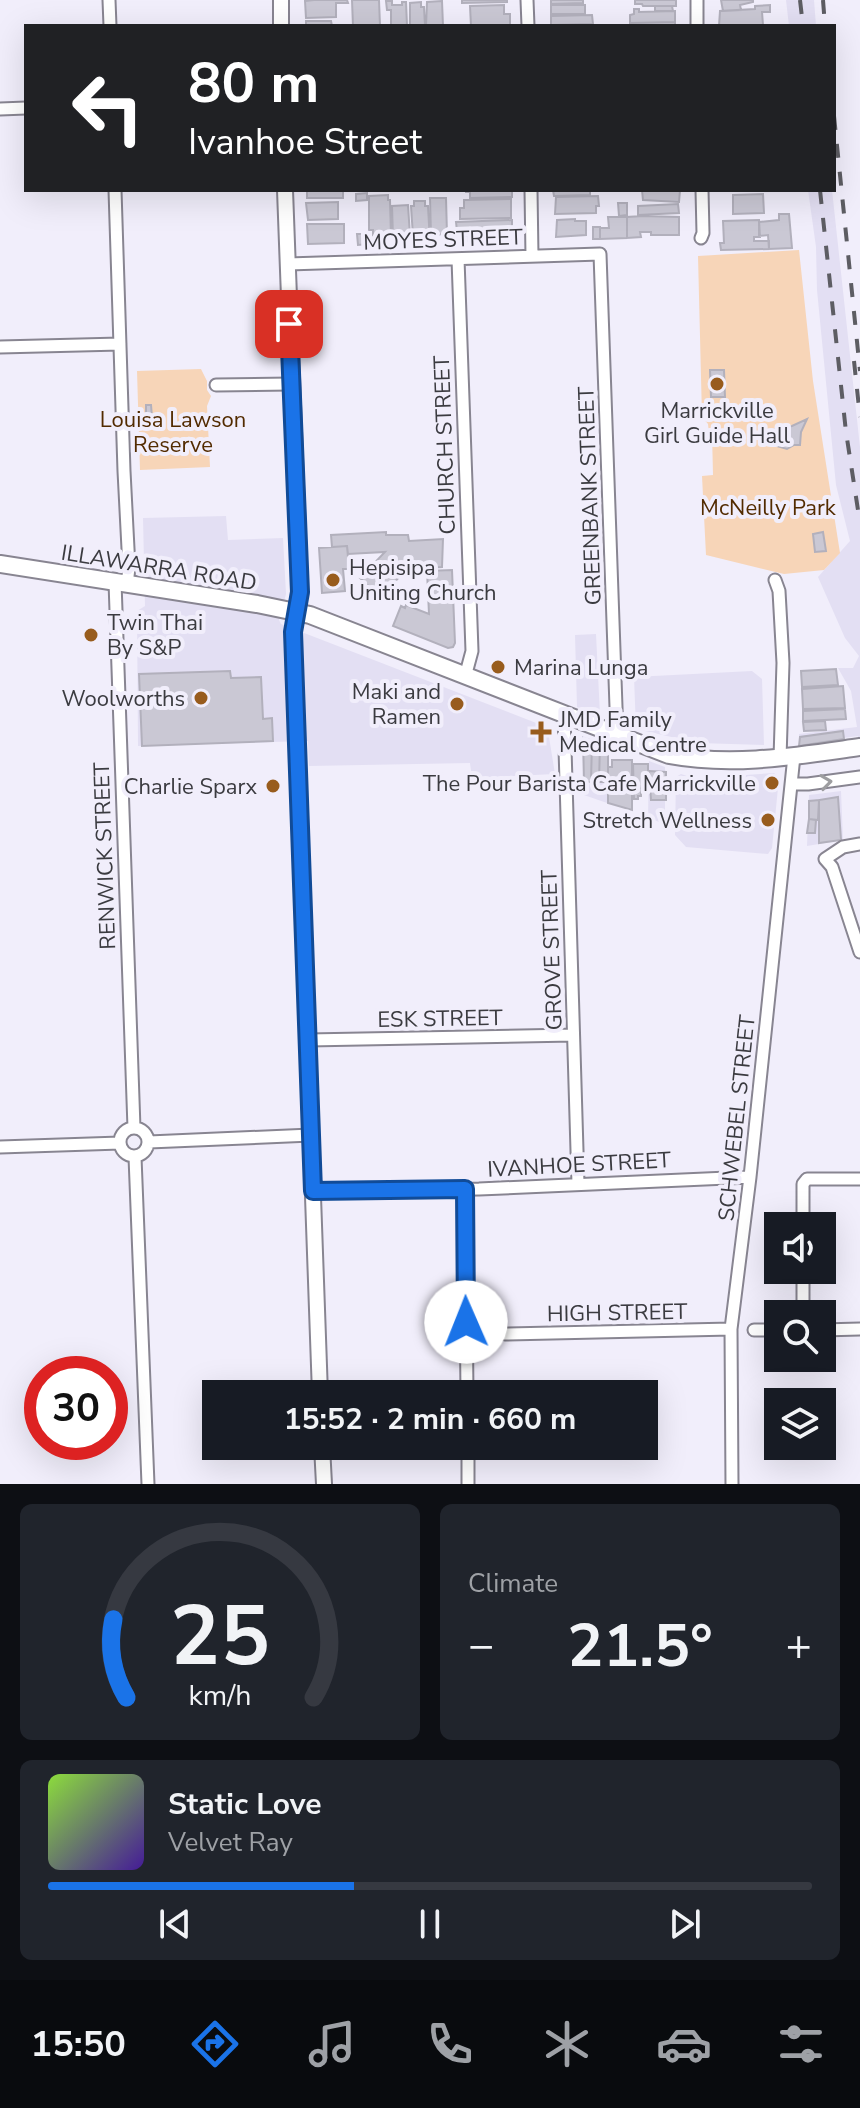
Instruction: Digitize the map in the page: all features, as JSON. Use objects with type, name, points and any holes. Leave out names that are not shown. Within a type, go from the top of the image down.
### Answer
[{"type":"main road","name":"ILLAWARRA ROAD","points":[[0,564],[297,612],[669,755],[717,761],[787,757],[860,747]]},
{"type":"street","points":[[109,0],[110,24]]},
{"type":"street","points":[[281,0],[281,24]]},
{"type":"street","points":[[527,0],[528,24]]},
{"type":"street","points":[[697,0],[697,24]]},
{"type":"street","points":[[0,109],[24,108]]},
{"type":"street","name":"RENWICK STREET","points":[[115,192],[129,568],[121,583],[134,1128]]},
{"type":"street","points":[[285,192],[300,592],[293,632],[320,1380]]},
{"type":"street","points":[[531,192],[532,256]]},
{"type":"street","points":[[701,238],[702,192]]},
{"type":"street","name":"MOYES STREET","points":[[288,264],[600,254]]},
{"type":"street","name":"GREENBANK STREET","points":[[600,254],[617,735]]},
{"type":"street","name":"CHURCH STREET","points":[[458,259],[472,651],[465,677]]},
{"type":"street","points":[[0,347],[120,344]]},
{"type":"street","points":[[216,385],[291,384]]},
{"type":"street","name":"SCHWEBEL STREET","points":[[732,1484],[731,1329],[791,784],[779,591],[775,580]]},
{"type":"street","name":"GROVE STREET","points":[[564,715],[578,1184]]},
{"type":"street","points":[[791,784],[860,777]]},
{"type":"street","points":[[860,844],[843,847],[825,859],[832,867],[860,952]]},
{"type":"street","name":"ESK STREET","points":[[308,1040],[573,1035]]},
{"type":"street","points":[[135,1157],[123,1152],[120,1143],[125,1131],[134,1128],[142,1130],[149,1142]]},
{"type":"street","points":[[149,1142],[311,1135]]},
{"type":"street","points":[[135,1157],[146,1150],[149,1142]]},
{"type":"street","points":[[0,1147],[120,1143]]},
{"type":"street","points":[[135,1157],[148,1484]]},
{"type":"street","name":"IVANHOE STREET","points":[[313,1191],[465,1189],[750,1177]]},
{"type":"street","points":[[803,1212],[803,1184],[807,1179],[860,1179]]},
{"type":"street","points":[[465,1189],[467,1380]]},
{"type":"street","name":"HIGH STREET","points":[[505,1334],[731,1329]]},
{"type":"street","points":[[836,1330],[860,1329]]},
{"type":"street","points":[[754,1330],[764,1330]]},
{"type":"street","points":[[323,1460],[324,1484]]},
{"type":"street","points":[[468,1460],[468,1484]]},
{"type":"shaded area","points":[[786,0],[814,0],[816,24],[789,24]]},
{"type":"shaded area","points":[[808,192],[832,192],[860,447],[860,742],[858,736],[799,744],[799,734],[857,727],[851,691],[838,668],[853,668],[859,656],[845,638],[818,577],[850,541],[836,485],[817,290],[816,247]]},
{"type":"shaded area","points":[[226,516],[228,540],[283,538],[286,594],[279,620],[281,624],[544,726],[549,737],[555,774],[472,778],[470,763],[309,766],[308,741],[138,746],[137,611],[145,606],[143,518]]},
{"type":"shaded area","points":[[596,634],[600,715],[577,707],[575,635]]},
{"type":"shaded area","points":[[752,671],[762,679],[764,745],[698,743],[636,729],[634,677]]},
{"type":"shaded area","points":[[582,736],[608,745],[607,803],[584,795]]},
{"type":"shaded area","points":[[649,761],[665,767],[665,824],[648,818]]},
{"type":"shaded area","points":[[774,773],[779,778],[772,848],[768,854],[686,847],[675,835],[676,777],[681,774],[743,787],[746,775]]},
{"type":"shaded area","points":[[841,791],[843,840],[807,846],[809,795]]},
{"type":"green space","name":"McNeilly Park","points":[[799,250],[813,381],[840,553],[824,570],[784,574],[706,555],[702,476],[713,475],[712,433],[709,433],[708,424],[702,417],[698,256]]},
{"type":"green space","name":"Louisa Lawson Reserve","points":[[201,369],[211,396],[207,406],[210,467],[140,470],[137,371]]},
{"type":"building","points":[[347,0],[348,3],[336,3],[336,17],[306,18],[305,1]]},
{"type":"building","points":[[352,0],[379,0],[380,24],[353,24]]},
{"type":"building","points":[[462,0],[507,0],[507,2],[462,3]]},
{"type":"building","points":[[551,0],[583,0],[583,3],[551,4]]},
{"type":"building","points":[[635,0],[676,0],[676,6],[643,6],[635,4]]},
{"type":"building","points":[[721,0],[753,2],[740,5],[741,10],[723,11]]},
{"type":"building","points":[[386,1],[392,1],[392,5],[406,2],[407,24],[391,24],[391,10],[387,10]]},
{"type":"building","points":[[442,1],[443,24],[426,24],[427,2]]},
{"type":"building","points":[[421,2],[425,24],[410,24],[410,3]]},
{"type":"building","points":[[504,5],[504,14],[510,14],[510,24],[471,24],[470,6]]},
{"type":"building","points":[[551,5],[585,5],[585,14],[551,14]]},
{"type":"building","points":[[770,5],[770,12],[762,12],[763,24],[719,24],[720,11],[755,9],[755,6]]},
{"type":"building","points":[[655,6],[672,6],[673,11],[655,11]]},
{"type":"building","points":[[634,9],[639,9],[639,12],[675,11],[675,22],[630,23]]},
{"type":"building","points":[[592,15],[593,24],[551,24],[551,16]]},
{"type":"building","points":[[306,21],[331,21],[332,24],[306,24]]},
{"type":"building","points":[[675,22],[675,24],[632,24]]},
{"type":"building","points":[[307,192],[343,192],[343,198],[307,198]]},
{"type":"building","points":[[470,192],[512,192],[512,197],[470,198]]},
{"type":"building","points":[[553,192],[590,192],[590,195],[554,196]]},
{"type":"building","points":[[642,192],[680,192],[679,202],[643,200]]},
{"type":"building","points":[[367,193],[367,200],[356,201],[356,194]]},
{"type":"building","points":[[763,194],[764,213],[733,214],[733,195]]},
{"type":"building","points":[[388,195],[391,237],[373,237],[373,230],[369,230],[369,196]]},
{"type":"building","points":[[598,196],[596,213],[555,214],[556,197]]},
{"type":"building","points":[[430,198],[446,198],[447,234],[431,235]]},
{"type":"building","points":[[511,199],[511,218],[460,219],[464,200]]},
{"type":"building","points":[[414,201],[425,201],[425,206],[428,206],[430,243],[422,243],[422,236],[413,236],[411,206],[414,206]]},
{"type":"building","points":[[338,202],[338,219],[308,220],[306,203]]},
{"type":"building","points":[[618,203],[627,203],[627,215],[619,216]]},
{"type":"building","points":[[678,204],[679,213],[638,215],[638,206]]},
{"type":"building","points":[[408,205],[410,236],[393,237],[392,206]]},
{"type":"building","points":[[779,214],[789,214],[792,248],[769,249],[768,235],[759,236],[759,222],[779,220]]},
{"type":"building","points":[[608,217],[627,217],[627,238],[600,239],[600,228],[609,228]]},
{"type":"building","points":[[627,217],[679,217],[679,235],[640,232],[641,237],[627,238]]},
{"type":"building","points":[[512,220],[512,240],[464,241],[463,230],[457,231],[456,222]]},
{"type":"building","points":[[557,220],[586,221],[586,235],[556,237]]},
{"type":"building","points":[[759,220],[760,237],[754,237],[754,241],[769,241],[769,249],[721,250],[720,243],[724,243],[723,221]]},
{"type":"building","points":[[307,224],[344,224],[344,243],[308,244]]},
{"type":"building","points":[[593,227],[600,227],[600,239],[593,239]]},
{"type":"building","points":[[357,234],[368,234],[368,244],[358,245]]},
{"type":"building","name":"Marrickville Girl Guide Hall","points":[[710,370],[724,370],[725,397],[711,397]]},
{"type":"building","points":[[146,405],[151,405],[152,417],[146,418]]},
{"type":"building","points":[[807,419],[801,432],[800,445],[787,449],[773,445],[767,431]]},
{"type":"building","points":[[386,532],[386,535],[408,535],[409,541],[443,539],[442,567],[407,569],[380,597],[360,578],[385,552],[348,554],[347,546],[332,547],[331,535]]},
{"type":"building","points":[[823,532],[826,551],[815,552],[813,534]]},
{"type":"building","name":"Hepisipa Uniting Church","points":[[347,546],[349,569],[343,569],[345,591],[322,593],[319,548]]},
{"type":"building","points":[[452,570],[453,647],[448,648],[393,626],[401,606],[429,614],[427,571]]},
{"type":"building","points":[[836,669],[838,685],[802,687],[801,671]]},
{"type":"building","name":"Woolworths","points":[[230,671],[231,678],[261,677],[263,719],[272,718],[273,741],[142,746],[139,674]]},
{"type":"building","points":[[843,686],[845,708],[803,709],[802,689]]},
{"type":"building","points":[[845,709],[846,719],[803,721],[803,711]]},
{"type":"building","points":[[825,721],[826,730],[804,731],[803,722]]},
{"type":"building","points":[[843,731],[844,739],[799,746],[800,737]]},
{"type":"building","points":[[583,738],[592,741],[591,782],[584,782]]},
{"type":"building","points":[[592,741],[600,744],[599,782],[591,782]]},
{"type":"building","points":[[600,744],[608,747],[608,782],[599,782]]},
{"type":"building","points":[[612,760],[632,760],[632,810],[608,803],[608,767],[612,767]]},
{"type":"building","points":[[633,764],[648,764],[648,785],[641,786],[638,799],[634,799]]},
{"type":"building","points":[[649,771],[666,772],[666,800],[651,800]]},
{"type":"building","points":[[838,797],[841,840],[819,843],[819,800]]},
{"type":"building","points":[[819,800],[818,820],[809,819],[809,801]]},
{"type":"building","points":[[809,819],[816,820],[815,833],[807,833]]},
{"type":"railway","points":[[800,0],[803,24]]},
{"type":"railway","points":[[823,0],[825,24]]},
{"type":"railway","points":[[836,136],[860,371]]},
{"type":"railway","points":[[820,192],[846,432],[860,523]]},
{"type":"railway","points":[[854,361],[860,417]]},
{"type":"place","name":"Marrickville Girl Guide Hall","points":[[717,384]]},
{"type":"place","name":"Hepisipa Uniting Church","points":[[333,580]]},
{"type":"place","name":"Twin Thai By S&P","points":[[91,635]]},
{"type":"place","name":"Marina Lunga","points":[[498,667]]},
{"type":"place","name":"Woolworths","points":[[201,698]]},
{"type":"place","name":"Maki and Ramen","points":[[457,704]]},
{"type":"place","name":"JMD Family Medical Centre","points":[[541,732]]},
{"type":"place","name":"The Pour Barista Cafe Marrickville","points":[[772,783]]},
{"type":"place","name":"Charlie Sparx","points":[[273,786]]},
{"type":"place","name":"Stretch Wellness","points":[[768,820]]},
{"type":"route","points":[[289,324],[300,592],[293,632],[313,1191],[465,1189],[466,1322]]}]
